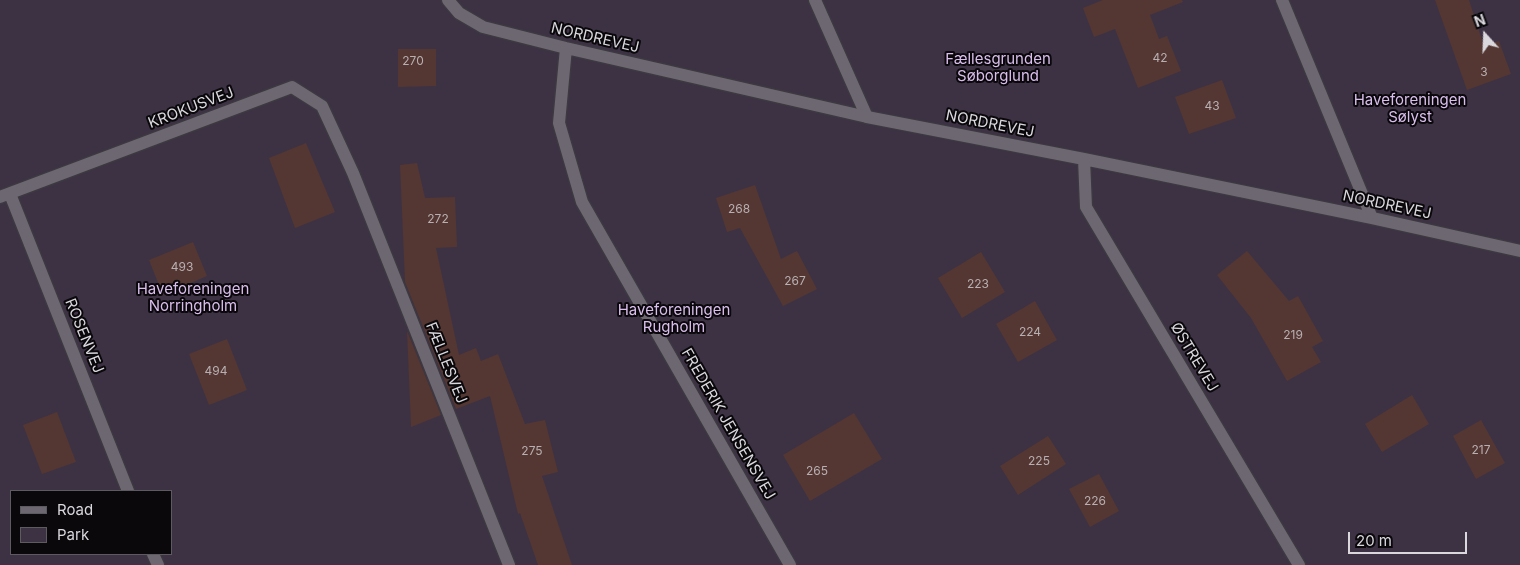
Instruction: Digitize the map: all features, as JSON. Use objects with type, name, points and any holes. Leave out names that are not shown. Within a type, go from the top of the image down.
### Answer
[{"type":"street","name":"NORDREVEJ","points":[[448,0],[459,13],[484,28],[566,48],[867,118],[1084,159],[1372,218],[1520,251]]},
{"type":"street","points":[[814,0],[867,118]]},
{"type":"street","points":[[1282,0],[1372,218]]},
{"type":"street","name":"FREDERIK JENSENSVEJ","points":[[566,48],[559,123],[582,202],[790,565]]},
{"type":"street","name":"KROKUSVEJ","points":[[5,195],[292,87],[322,106],[353,173]]},
{"type":"street","name":"ØSTREVEJ","points":[[1084,159],[1086,207],[1299,565]]},
{"type":"street","name":"FÆLLESVEJ","points":[[353,173],[509,565]]},
{"type":"street","name":"ROSENVEJ","points":[[5,195],[128,490]]},
{"type":"green space","points":[[0,0],[1520,0],[1520,565],[0,565]]},
{"type":"building","points":[[1103,0],[1182,0],[1183,2],[1150,15],[1159,39],[1167,36],[1181,71],[1138,88],[1115,29],[1094,37],[1083,8]]},
{"type":"building","points":[[1435,0],[1469,0],[1484,46],[1499,41],[1511,74],[1467,90]]},
{"type":"building","points":[[398,49],[436,49],[436,86],[398,87]]},
{"type":"building","points":[[1222,80],[1236,118],[1189,134],[1175,97]]},
{"type":"building","points":[[306,143],[335,212],[295,228],[269,158]]},
{"type":"building","points":[[417,163],[425,198],[455,197],[457,247],[436,248],[459,355],[476,348],[481,361],[498,354],[525,424],[545,420],[558,472],[542,476],[572,565],[538,565],[520,513],[518,514],[490,396],[456,409],[405,282],[400,165]]},
{"type":"building","points":[[755,185],[781,259],[797,251],[817,289],[783,306],[740,228],[727,232],[716,198]]},
{"type":"building","points":[[193,242],[207,276],[163,295],[149,260]]},
{"type":"building","points":[[1247,251],[1289,301],[1298,296],[1323,341],[1312,347],[1321,362],[1287,381],[1251,318],[1217,275]]},
{"type":"building","points":[[981,252],[1005,292],[962,318],[938,278]]},
{"type":"building","points":[[1035,301],[1057,340],[1018,362],[996,324]]},
{"type":"building","points":[[407,331],[441,415],[411,427]]},
{"type":"building","points":[[227,339],[247,390],[209,405],[189,354]]},
{"type":"building","points":[[1412,395],[1429,424],[1382,452],[1365,424]]},
{"type":"building","points":[[57,412],[76,462],[42,474],[23,425]]},
{"type":"building","points":[[854,413],[882,459],[810,501],[783,455]]},
{"type":"building","points":[[1481,420],[1505,463],[1476,479],[1453,436]]},
{"type":"building","points":[[1048,436],[1066,464],[1018,495],[1000,466]]},
{"type":"building","points":[[1099,474],[1119,511],[1090,527],[1069,489]]},
{"type":"park label","name":"Fællesgrunden Søborglund","points":[[998,68]]},
{"type":"park label","name":"Haveforeningen Sølyst","points":[[1410,108]]},
{"type":"park label","name":"Haveforeningen Norringholm","points":[[193,298]]},
{"type":"park label","name":"Haveforeningen Rugholm","points":[[674,318]]}]
